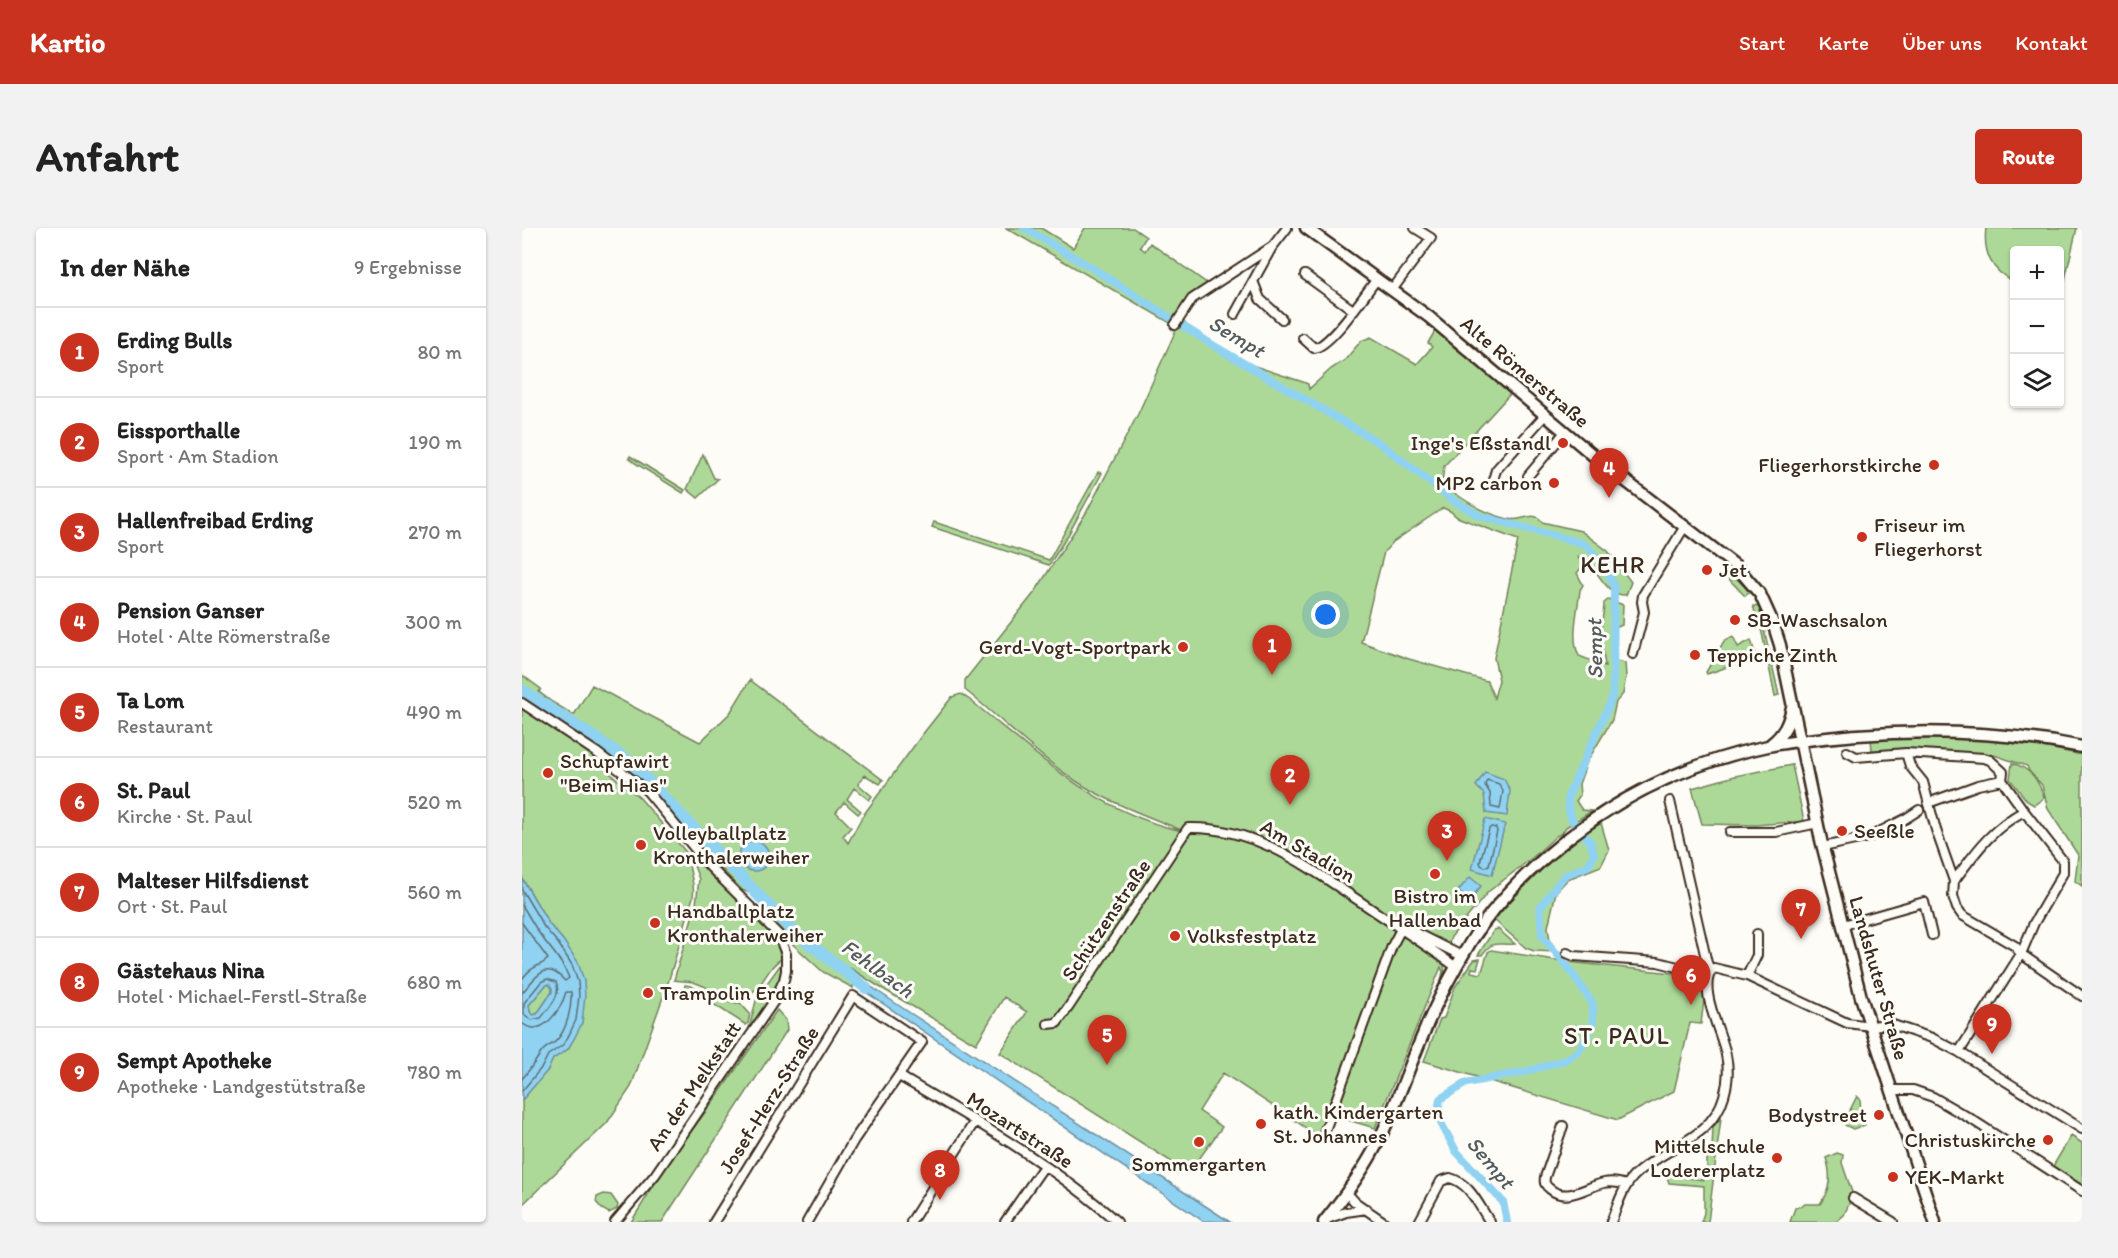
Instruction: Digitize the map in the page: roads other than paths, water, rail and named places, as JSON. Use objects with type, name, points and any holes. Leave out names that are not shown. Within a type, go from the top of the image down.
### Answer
[{"type":"main road","name":"Alte Römerstraße","points":[[1307,228],[1429,317],[1638,492],[1736,566],[1760,594],[1777,633],[1801,742]]},
{"type":"main road","points":[[1769,746],[1779,738],[1789,722],[1792,704]]},
{"type":"main road","points":[[1325,1221],[1347,1193],[1382,1135],[1422,1036],[1456,967],[1484,921],[1510,890],[1572,835],[1623,801],[1667,778],[1716,759],[1769,746],[1801,742],[1898,732],[1980,733],[2040,739],[2082,747]]},
{"type":"main road","name":"Landshuter Straße","points":[[1801,742],[1823,847],[1871,1026],[1935,1222]]},
{"type":"street","points":[[1236,314],[1273,246],[1287,228]]},
{"type":"street","points":[[1392,290],[1434,241],[1415,228]]},
{"type":"street","points":[[1175,324],[1195,297],[1273,246]]},
{"type":"street","points":[[1305,275],[1353,310]]},
{"type":"street","points":[[1303,338],[1314,348],[1319,347],[1337,331],[1377,279]]},
{"type":"street","points":[[1253,281],[1260,299],[1282,319]]},
{"type":"street","points":[[1493,480],[1496,470],[1545,415]]},
{"type":"street","points":[[1528,476],[1565,432]]},
{"type":"street","points":[[1633,654],[1644,612],[1643,594],[1685,526]]},
{"type":"street","name":"An der Melkstatt","points":[[522,703],[596,752],[647,791],[710,867],[778,934],[784,946],[786,962],[784,980],[774,1001],[655,1175],[615,1222]]},
{"type":"street","points":[[1847,753],[1856,757],[1906,753],[1984,758],[1990,760],[2003,772],[2001,780]]},
{"type":"street","points":[[1906,753],[1910,766],[1923,782],[1928,805],[1954,881],[1953,896],[1962,915],[2015,945],[2021,954],[2082,996]]},
{"type":"street","points":[[1928,805],[1978,785],[2001,780]]},
{"type":"street","points":[[1959,1052],[2021,954],[2034,923],[2063,873],[2062,861],[2001,780]]},
{"type":"street","points":[[1611,1222],[1627,1185],[1635,1174],[1703,1130],[1719,1109],[1725,1094],[1728,1070],[1726,1053],[1712,1012],[1710,973],[1670,801]]},
{"type":"street","points":[[1823,847],[1869,837],[1919,810]]},
{"type":"street","points":[[1954,881],[1999,826],[2024,811]]},
{"type":"street","points":[[1730,832],[1776,832],[1818,823]]},
{"type":"street","name":"Am Stadion","points":[[1188,828],[1202,827],[1253,838],[1297,860],[1431,948],[1456,967]]},
{"type":"street","name":"Schützenstraße","points":[[1048,1023],[1057,1023],[1068,1008],[1188,828]]},
{"type":"street","points":[[1843,925],[1924,902],[1932,935]]},
{"type":"street","points":[[1323,1136],[1392,946],[1401,928]]},
{"type":"street","name":"Am Stadion","points":[[1401,928],[1421,935],[1462,956]]},
{"type":"street","points":[[1747,976],[1757,955],[1757,934]]},
{"type":"street","points":[[1448,949],[1464,946],[1472,940]]},
{"type":"street","points":[[1567,953],[1574,956],[1658,962],[1710,973]]},
{"type":"street","points":[[1710,973],[1714,968],[1719,968],[1747,976],[1842,1021],[1871,1026],[1890,1024],[1908,1029],[1959,1052],[2082,1129]]},
{"type":"street","name":"Josef-Herz-Straße","points":[[714,1222],[789,1104],[853,996],[922,1042],[899,1076]]},
{"type":"street","points":[[807,1222],[854,1140],[899,1076]]},
{"type":"street","name":"Mozartstraße","points":[[899,1076],[975,1121],[1044,1166],[1097,1204],[1117,1222]]},
{"type":"street","points":[[1892,1090],[1913,1089],[1933,1097],[2082,1191]]},
{"type":"street","points":[[911,1222],[975,1121]]},
{"type":"street","points":[[1563,1126],[1544,1183],[1546,1187],[1562,1196],[1601,1183],[1627,1185]]},
{"type":"street","points":[[1005,1222],[1044,1166]]},
{"type":"street","points":[[1419,1222],[1441,1181],[1450,1178],[1463,1184],[1470,1191],[1490,1222]]},
{"type":"street","points":[[1347,1193],[1355,1202],[1384,1222]]},
{"type":"street","points":[[1853,1198],[1893,1222]]},
{"type":"street","points":[[1325,1221],[1346,1212],[1367,1209]]},
{"type":"water","points":[[1485,772],[1504,779],[1510,791],[1507,816],[1486,813],[1484,794],[1476,786]]},
{"type":"water","points":[[1485,819],[1505,824],[1492,875],[1472,869]]},
{"type":"water","points":[[754,841],[765,845],[769,856],[765,867],[754,871],[743,867],[739,856],[743,845]]},
{"type":"water","points":[[1470,877],[1481,886],[1469,901],[1458,891]]},
{"type":"water","points":[[522,878],[549,924],[578,962],[584,981],[585,996],[582,1023],[568,1049],[553,1059],[548,1070],[522,1100]],"holes":[[[549,984],[552,992],[537,1014],[533,1015],[529,1005],[545,986]]]},
{"type":"water","points":[[854,975],[1230,1222],[1203,1221],[854,984]]},
{"type":"waterway","name":"Sempt","points":[[1024,228],[1089,266],[1216,347],[1381,444],[1453,500],[1480,516],[1582,543],[1597,557],[1609,576],[1614,588],[1613,692],[1568,796],[1568,807],[1572,820],[1591,843],[1594,855],[1588,866],[1565,875],[1540,907],[1542,936],[1567,966],[1593,1004],[1593,1026],[1579,1051],[1565,1060],[1524,1072],[1466,1083],[1440,1099],[1438,1112],[1441,1123],[1456,1151],[1503,1202],[1507,1222]]},
{"type":"waterway","name":"Fehlbach","points":[[522,690],[628,760],[791,929],[866,988]]},
{"type":"place","name":"Inge's Eßstandl","points":[[1563,443]]},
{"type":"place","name":"Fliegerhorstkirche","points":[[1934,465]]},
{"type":"place","name":"MP2 carbon","points":[[1554,483]]},
{"type":"place","name":"Pension Ganser","points":[[1609,498]]},
{"type":"place","name":"Friseur im Fliegerhorst","points":[[1862,537]]},
{"type":"place","name":"Jet","points":[[1707,570]]},
{"type":"place","name":"SB-Waschsalon","points":[[1735,620]]},
{"type":"place","name":"Gerd-Vogt-Sportpark","points":[[1183,647]]},
{"type":"place","name":"Teppiche Zinth","points":[[1695,655]]},
{"type":"place","name":"Erding Bulls","points":[[1272,675]]},
{"type":"place","name":"Schupfawirt \"Beim Hias\"","points":[[548,773]]},
{"type":"place","name":"Eissporthalle","points":[[1290,805]]},
{"type":"place","name":"Seeßle","points":[[1842,831]]},
{"type":"place","name":"Volleyballplatz Kronthalerweiher","points":[[641,845]]},
{"type":"place","name":"Hallenfreibad Erding","points":[[1447,861]]},
{"type":"place","name":"Bistro im Hallenbad","points":[[1435,874]]},
{"type":"place","name":"Handballplatz Kronthalerweiher","points":[[655,923]]},
{"type":"place","name":"Volksfestplatz","points":[[1175,936]]},
{"type":"place","name":"Malteser Hilfsdienst","points":[[1801,939]]},
{"type":"place","name":"Trampolin Erding","points":[[648,993]]},
{"type":"place","name":"St. Paul","points":[[1691,1005]]},
{"type":"place","name":"Sempt Apotheke","points":[[1992,1054]]},
{"type":"place","name":"Ta Lom","points":[[1107,1065]]},
{"type":"place","name":"Bodystreet","points":[[1879,1115]]},
{"type":"place","name":"kath. Kindergarten St. Johannes","points":[[1261,1124]]},
{"type":"place","name":"Christuskirche","points":[[2048,1140]]},
{"type":"place","name":"Sommergarten","points":[[1199,1142]]},
{"type":"place","name":"Mittelschule Lodererplatz","points":[[1777,1158]]},
{"type":"place","name":"YEK-Markt","points":[[1893,1177]]},
{"type":"place","name":"Gästehaus Nina","points":[[940,1200]]},
{"type":"district","name":"KEHR","points":[[1613,565]]},
{"type":"district","name":"ST. PAUL","points":[[1617,1036]]}]
